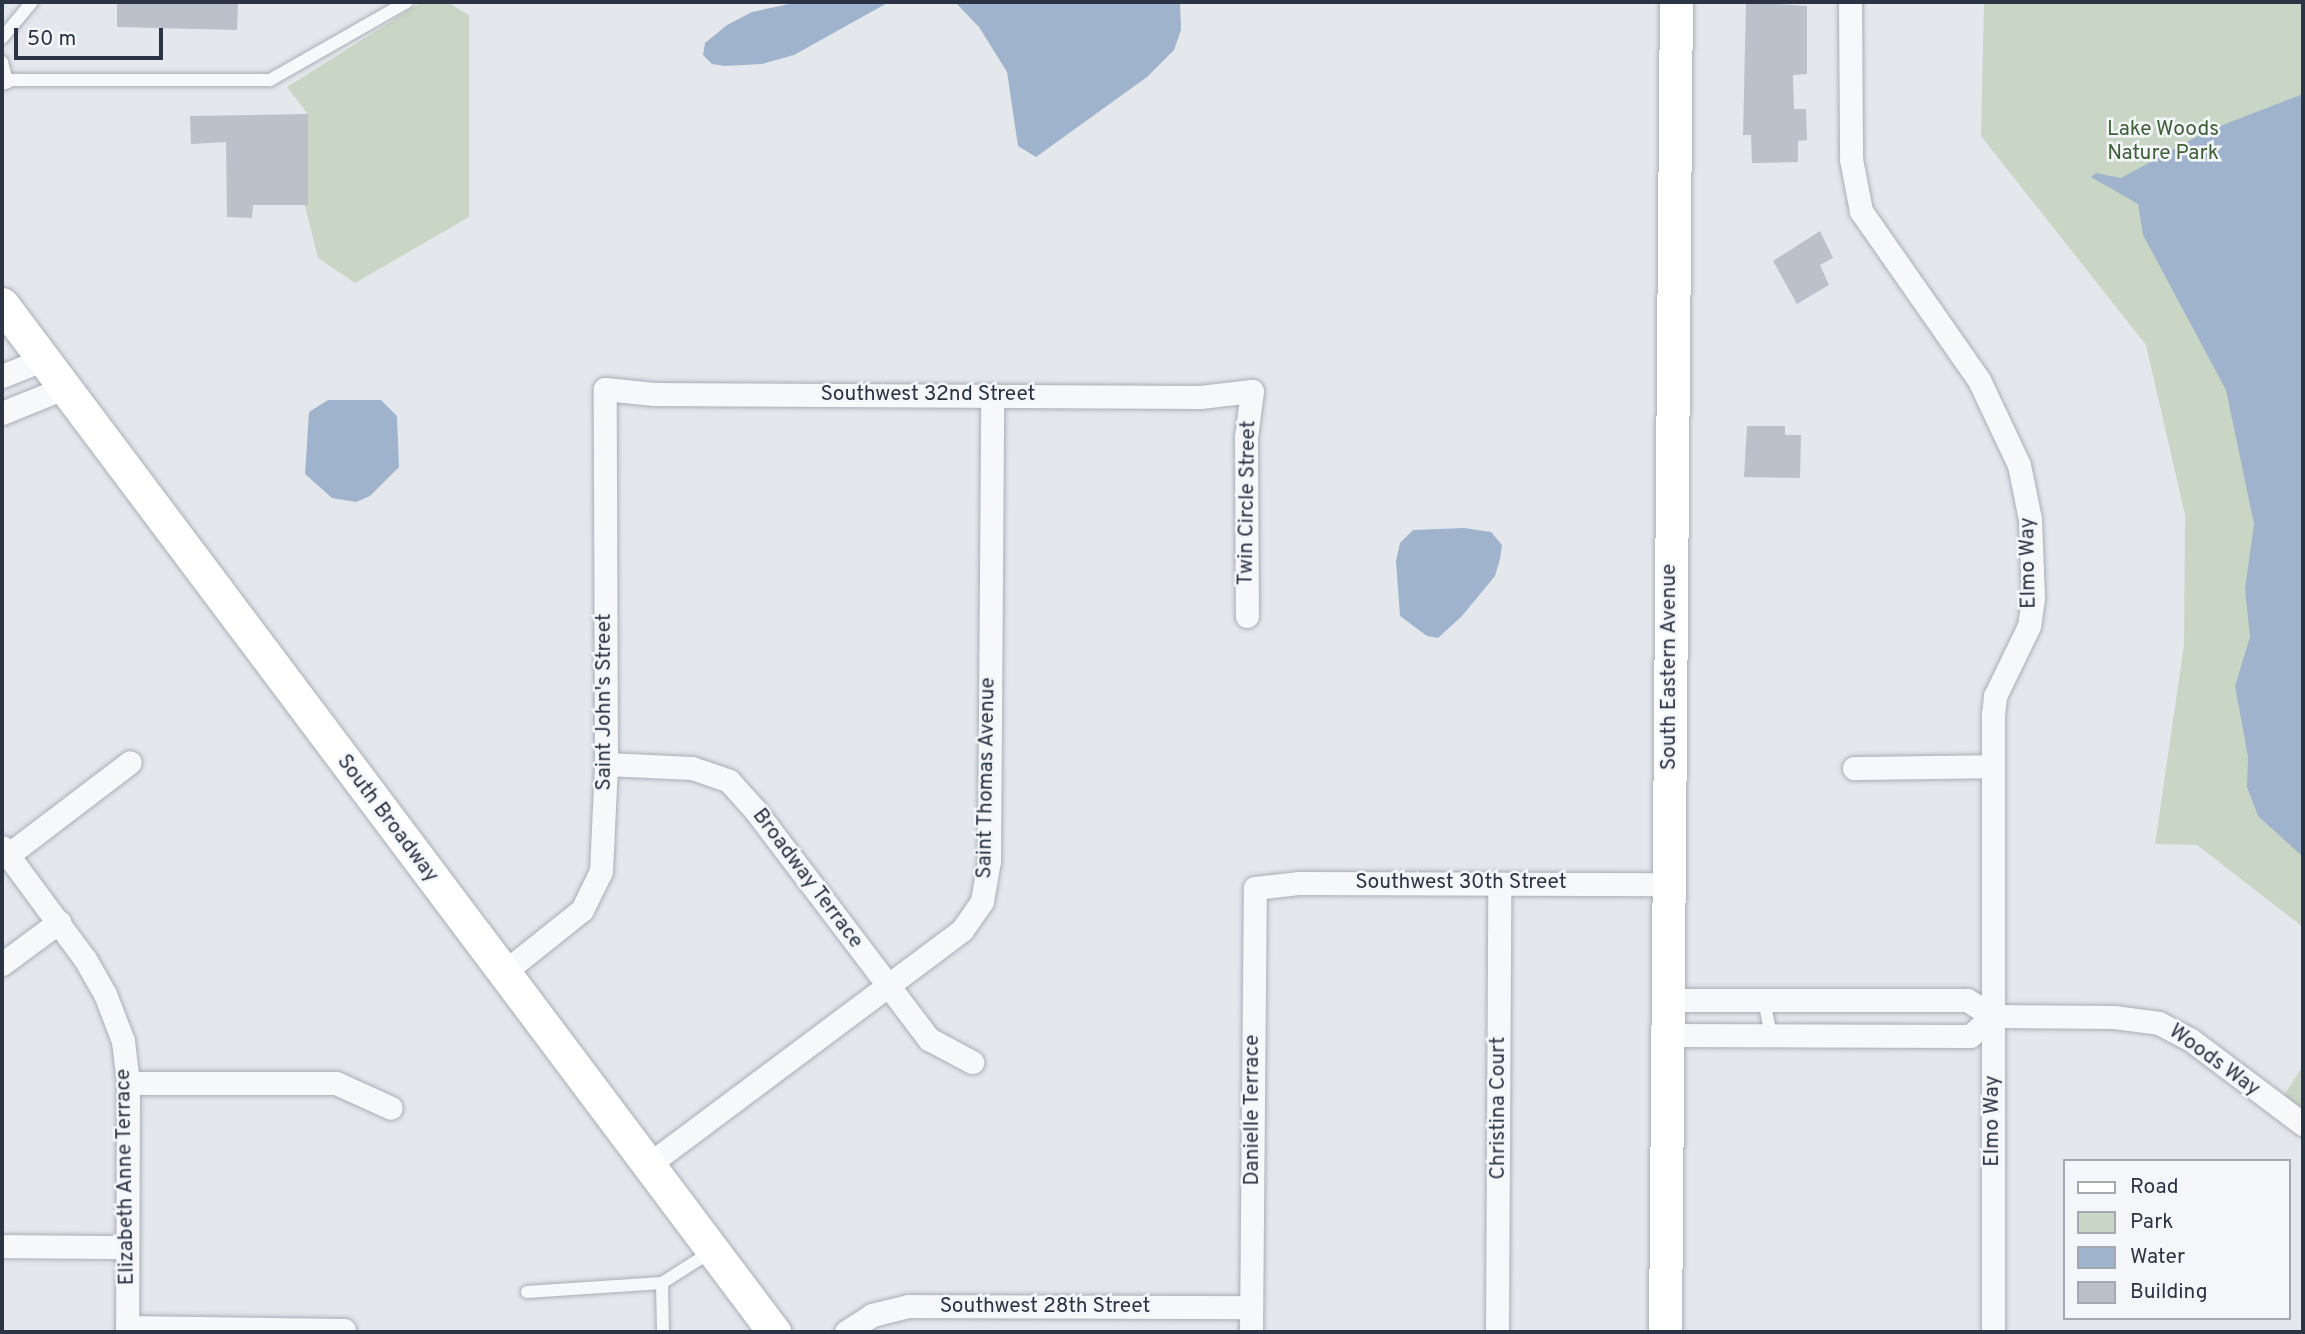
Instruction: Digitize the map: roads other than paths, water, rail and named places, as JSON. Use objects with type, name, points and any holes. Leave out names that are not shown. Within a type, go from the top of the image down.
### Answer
[{"type":"street","name":"South Eastern Avenue","points":[[1665,1332],[1676,2]]},
{"type":"street","name":"Elmo Way","points":[[1850,2],[1851,159],[1861,211],[1979,380],[2019,464],[2028,501],[2033,598],[2024,639],[1995,696],[1993,1332]]},
{"type":"street","name":"South Broadway","points":[[2,304],[774,1332]]},
{"type":"street","points":[[2,376],[42,360]]},
{"type":"street","points":[[2,413],[64,388]]},
{"type":"street","name":"Saint John's Street","points":[[503,973],[563,928],[593,892],[601,871],[606,764],[605,389]]},
{"type":"street","name":"Southwest 32nd Street","points":[[605,389],[654,394],[1200,397],[1252,391]]},
{"type":"street","name":"Twin Circle Street","points":[[1247,616],[1246,437],[1252,391]]},
{"type":"street","name":"Saint Thomas Avenue","points":[[648,1166],[962,930],[974,916],[986,885],[992,395]]},
{"type":"street","points":[[5,851],[130,762]]},
{"type":"street","name":"Broadway Terrace","points":[[606,764],[692,768],[729,781],[755,810],[929,1039],[972,1062]]},
{"type":"street","points":[[1854,768],[1993,766]]},
{"type":"street","name":"Elizabeth Anne Terrace","points":[[5,851],[59,922],[105,994],[123,1041],[128,1083],[127,1330]]},
{"type":"street","name":"Southwest 30th Street","points":[[1255,888],[1298,883],[1668,884]]},
{"type":"street","name":"Christina Court","points":[[1497,1332],[1499,885]]},
{"type":"street","name":"Danielle Terrace","points":[[1251,1332],[1255,888]]},
{"type":"street","points":[[2,964],[59,922]]},
{"type":"street","name":"Woods Way","points":[[1667,1000],[1967,1000],[1992,1016],[2114,1017],[2159,1023],[2191,1040],[2303,1124]]},
{"type":"street","points":[[1667,1035],[1970,1036],[1992,1016]]},
{"type":"street","points":[[128,1083],[336,1083],[391,1108]]},
{"type":"street","points":[[5,1246],[127,1247]]},
{"type":"street","name":"Southwest 28th Street","points":[[846,1332],[872,1315],[908,1306],[1251,1307]]},
{"type":"street","points":[[127,1330],[344,1330]]},
{"type":"lane","points":[[2,38],[32,2]]},
{"type":"lane","points":[[2,62],[4,83],[270,80],[407,2]]},
{"type":"lane","points":[[1764,1000],[1771,1035]]},
{"type":"lane","points":[[527,1292],[662,1283],[712,1251]]},
{"type":"lane","points":[[662,1283],[663,1332]]},
{"type":"water","points":[[799,2],[889,2],[794,55],[762,64],[725,66],[712,64],[703,55],[705,43],[727,25],[752,12]]},
{"type":"water","points":[[955,2],[1180,2],[1181,30],[1174,50],[1147,77],[1036,157],[1018,146],[1007,72],[979,27]]},
{"type":"water","points":[[2303,94],[2303,857],[2258,816],[2247,787],[2248,757],[2235,686],[2250,637],[2245,589],[2254,524],[2226,390],[2143,235],[2138,204],[2091,177],[2096,173],[2121,178],[2207,131]]},
{"type":"water","points":[[328,400],[381,400],[397,416],[399,467],[370,496],[356,502],[332,498],[305,474],[309,412]]},
{"type":"water","points":[[1464,528],[1491,532],[1502,545],[1495,576],[1462,616],[1438,638],[1427,636],[1400,616],[1396,561],[1400,543],[1413,530]]},
{"type":"park label","name":"Lake Woods Nature Park","points":[[2163,142]]}]
